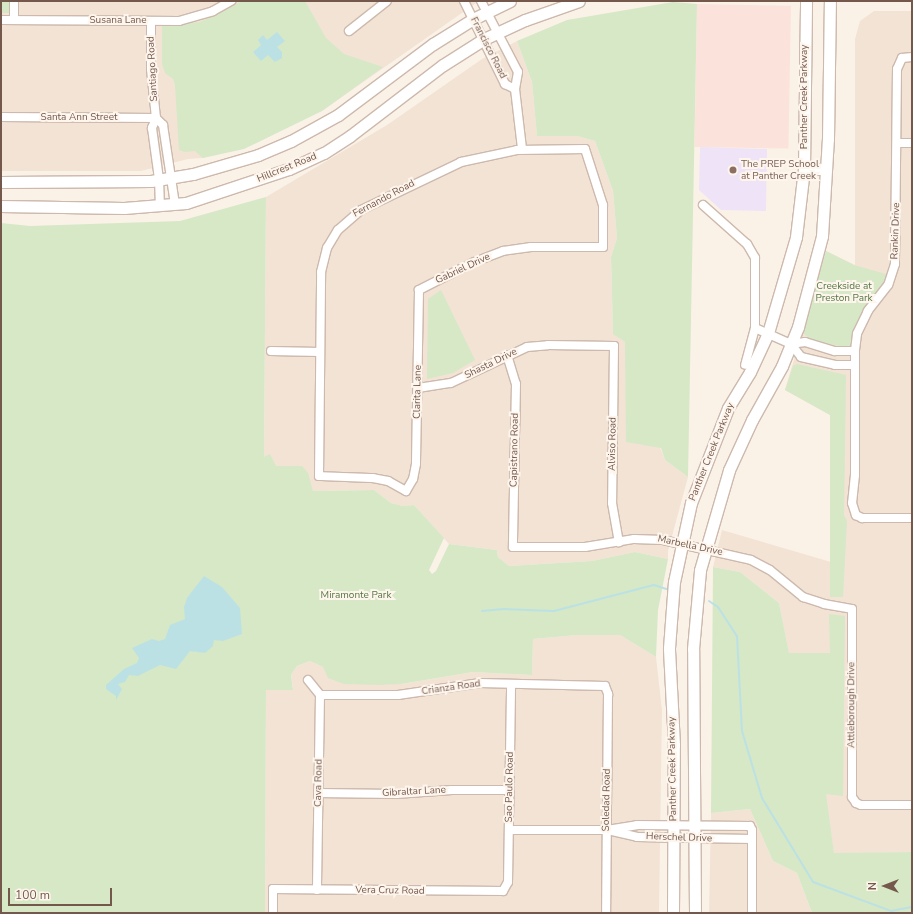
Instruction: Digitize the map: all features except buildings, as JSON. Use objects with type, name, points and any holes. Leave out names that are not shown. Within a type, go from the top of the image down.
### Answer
[{"type":"main road","points":[[1,182],[119,183],[171,178],[242,161],[307,133],[352,106],[419,54],[473,19],[510,1]]},
{"type":"main road","name":"Hillcrest Road","points":[[1,206],[124,208],[186,203],[289,169],[324,153],[364,126],[443,65],[484,39],[542,13],[579,1]]},
{"type":"main road","name":"Panther Creek Parkway","points":[[673,913],[674,744],[669,648],[671,609],[681,544],[691,503],[706,461],[728,408],[750,372],[768,333],[796,237],[804,169],[806,1]]},
{"type":"main road","points":[[695,913],[696,826],[693,649],[705,549],[729,470],[791,344],[802,312],[822,236],[826,169],[830,1]]},
{"type":"main road","points":[[804,169],[826,169]]},
{"type":"street","points":[[14,1],[14,20]]},
{"type":"street","name":"Susana Lane","points":[[1,20],[151,21],[196,17],[231,1]]},
{"type":"street","points":[[349,31],[387,1]]},
{"type":"street","name":"Francisco Road","points":[[464,1],[505,84],[515,89],[518,72],[481,1]]},
{"type":"street","name":"Santiago Road","points":[[151,21],[151,69],[156,118],[152,128],[159,179],[160,205]]},
{"type":"street","name":"Rankin Drive","points":[[912,57],[902,58],[897,69],[898,143],[895,264],[888,285],[868,311],[857,334],[854,351],[854,475],[852,504],[856,514],[864,519],[912,518]]},
{"type":"street","points":[[515,89],[522,150]]},
{"type":"street","name":"Santa Ann Street","points":[[1,117],[156,118]]},
{"type":"street","name":"Santiago Road","points":[[156,118],[163,125],[175,204]]},
{"type":"street","points":[[898,143],[912,143]]},
{"type":"street","name":"Fernando Road","points":[[406,491],[373,478],[318,476],[322,266],[330,242],[346,220],[361,210],[452,165],[479,157],[522,150],[585,149],[603,205],[603,248]]},
{"type":"street","points":[[704,205],[753,252],[757,273],[755,328],[745,365]]},
{"type":"street","name":"Gabriel Drive","points":[[419,290],[478,260],[503,251],[531,247],[603,248]]},
{"type":"street","name":"Clarita Lane","points":[[406,491],[413,479],[416,464],[419,290]]},
{"type":"street","points":[[755,328],[791,344],[801,357],[812,361],[854,365]]},
{"type":"street","points":[[791,344],[804,342],[835,351],[854,351]]},
{"type":"street","name":"Shasta Drive","points":[[418,388],[451,383],[507,355],[539,345],[614,346]]},
{"type":"street","name":"Alviso Road","points":[[614,346],[612,503],[619,542]]},
{"type":"street","points":[[271,351],[320,352]]},
{"type":"street","name":"Capistrano Road","points":[[507,355],[516,384],[514,547]]},
{"type":"street","name":"Marbella Drive","points":[[514,547],[585,548],[651,538],[705,549],[758,563],[791,590],[810,600],[852,609]]},
{"type":"street","name":"Attleborough Drive","points":[[852,609],[851,789],[854,801],[861,805],[912,805]]},
{"type":"street","points":[[308,680],[320,695]]},
{"type":"street","name":"Crianza Road","points":[[320,695],[387,696],[465,684],[511,684],[606,688]]},
{"type":"street","name":"Sao Paulo Road","points":[[505,889],[508,882],[511,684]]},
{"type":"street","name":"Soledad Road","points":[[606,688],[606,913]]},
{"type":"street","name":"Cava Road","points":[[317,890],[320,695]]},
{"type":"street","name":"Gibraltar Lane","points":[[318,793],[396,794],[452,790],[510,790]]},
{"type":"street","name":"Herschel Drive","points":[[509,830],[607,830],[637,825],[748,826],[752,830],[752,839],[637,837],[607,830]]},
{"type":"street","points":[[752,839],[752,913]]},
{"type":"street","name":"Vera Cruz Road","points":[[273,913],[273,889],[497,892],[505,889]]},
{"type":"shaded area","points":[[1,1],[479,1],[322,111],[203,158],[188,159],[141,171],[1,171]]},
{"type":"shaded area","points":[[697,4],[791,6],[788,149],[695,147]]},
{"type":"shaded area","points":[[874,11],[912,11],[912,852],[834,854],[825,793],[802,720],[779,603],[740,572],[713,567],[722,530],[831,562],[830,415],[785,390],[826,251],[855,265],[855,39],[860,21]]},
{"type":"shaded area","points":[[517,41],[532,82],[537,136],[577,136],[595,141],[613,191],[617,238],[611,257],[613,333],[625,342],[627,363],[665,460],[688,477],[668,551],[668,559],[635,552],[592,561],[509,566],[498,557],[497,550],[449,544],[414,505],[403,506],[391,503],[374,490],[313,491],[309,480],[273,470],[264,457],[266,197],[387,125],[482,59]]},
{"type":"shaded area","name":"The PREP School at Panther Creek","points":[[700,147],[767,149],[766,211],[721,210],[699,190]]},
{"type":"shaded area","points":[[577,635],[620,635],[656,657],[662,710],[659,913],[265,913],[266,689],[293,689],[291,675],[297,666],[310,661],[323,667],[401,684],[473,672],[532,675],[533,639]]},
{"type":"shaded area","points":[[750,809],[773,861],[797,873],[812,913],[709,913],[711,813]]},
{"type":"green space","points":[[1,1],[10,1],[10,13],[1,13]]},
{"type":"green space","points":[[242,1],[305,1],[326,38],[344,54],[383,67],[322,111],[244,149],[203,158],[195,151],[185,152],[179,150],[175,85],[173,79],[165,73],[162,64],[162,26],[200,22]]},
{"type":"green space","points":[[673,2],[697,4],[688,477],[665,460],[661,448],[626,442],[625,342],[613,334],[611,257],[617,238],[613,191],[595,141],[577,136],[537,136],[532,82],[517,41],[567,20]]},
{"type":"green space","name":"Miramonte Park","points":[[266,197],[264,457],[270,454],[276,466],[302,466],[308,473],[313,491],[374,490],[391,503],[403,506],[414,505],[444,538],[429,570],[432,574],[436,571],[449,544],[497,550],[498,557],[509,566],[592,561],[635,552],[668,559],[658,610],[656,657],[620,635],[577,635],[533,639],[532,675],[473,672],[401,684],[344,684],[328,678],[323,667],[310,661],[297,666],[291,675],[293,690],[266,690],[265,913],[1,913],[1,223],[30,226],[180,221]]},
{"type":"green space","name":"Creekside at Preston Park","points":[[826,251],[854,265],[889,275],[867,307],[852,347],[848,348],[811,340],[802,332]]},
{"type":"green space","points":[[441,290],[475,360],[453,373],[427,379],[428,299]]},
{"type":"green space","points":[[797,364],[846,375],[844,515],[847,521],[843,597],[830,597],[830,415],[785,390],[793,366]]},
{"type":"green space","points":[[713,567],[740,572],[779,603],[789,653],[830,653],[829,614],[845,616],[843,796],[826,794],[834,853],[912,852],[912,913],[812,913],[797,873],[773,861],[750,809],[711,813]]},
{"type":"water","points":[[277,32],[285,41],[277,47],[282,52],[282,58],[275,62],[268,55],[261,61],[253,52],[261,45],[258,40],[263,35],[267,40]]},
{"type":"water","points":[[204,576],[222,587],[240,608],[242,634],[223,641],[214,640],[213,646],[205,653],[190,651],[176,669],[160,665],[138,676],[129,675],[125,682],[118,684],[122,689],[116,700],[116,696],[106,689],[106,685],[124,669],[137,663],[139,658],[132,648],[152,639],[159,641],[165,639],[170,625],[185,619],[184,607],[187,598]]},
{"type":"waterway","points":[[482,611],[504,609],[554,611],[654,585],[666,589]]},
{"type":"waterway","points":[[709,601],[718,607],[737,636],[742,731],[762,798],[813,882],[891,911],[912,907]]},
{"type":"place","name":"The PREP School at Panther Creek","points":[[733,170]]}]
